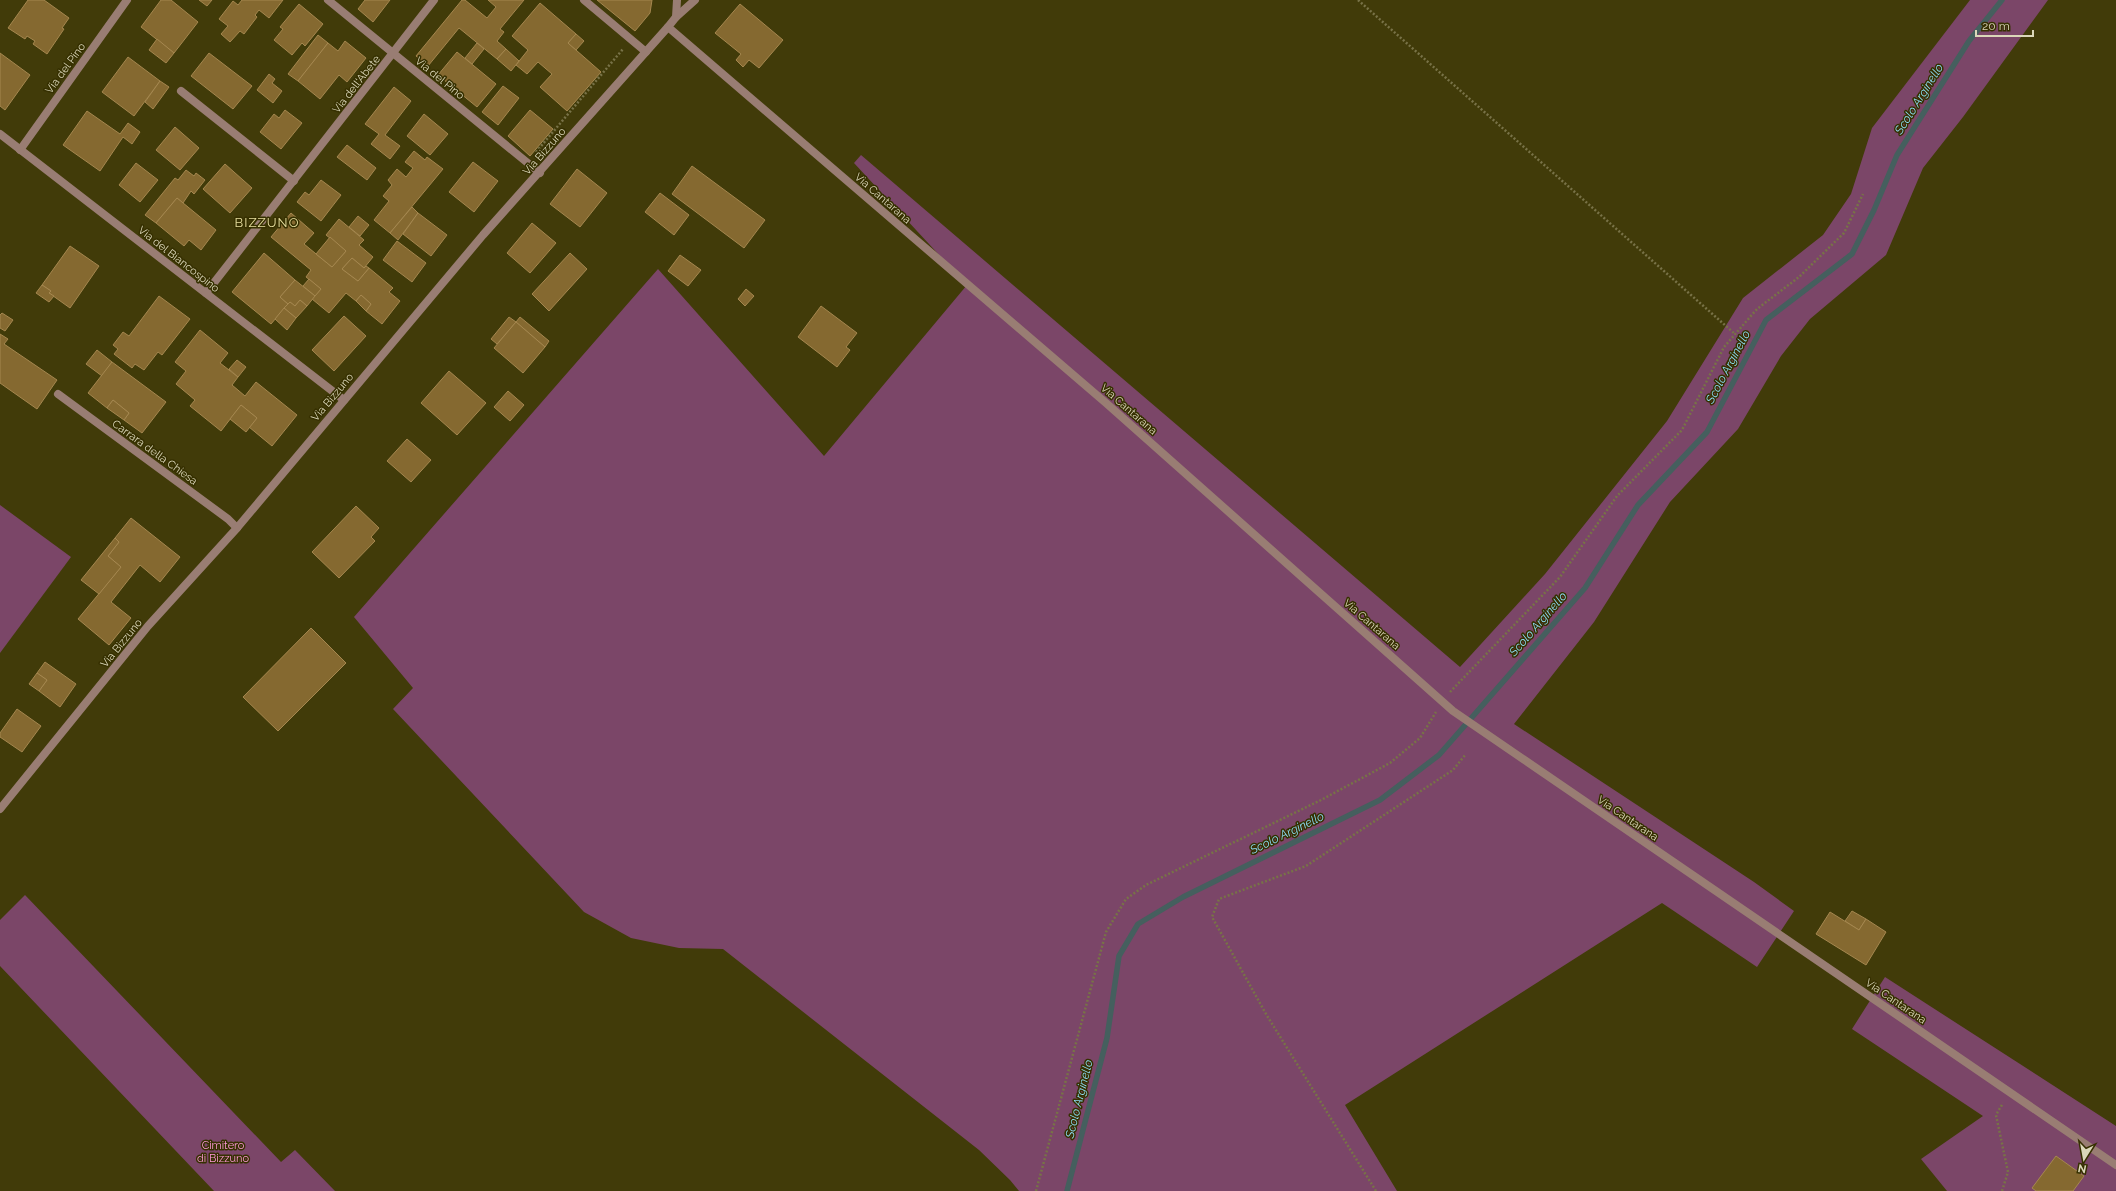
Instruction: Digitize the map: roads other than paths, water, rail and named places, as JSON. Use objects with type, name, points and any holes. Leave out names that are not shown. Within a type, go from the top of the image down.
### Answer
[{"type":"street","name":"Via del Pino","points":[[20,150],[127,0]]},
{"type":"street","name":"Via del Pino","points":[[328,0],[540,172]]},
{"type":"street","name":"Via dell'Abete","points":[[206,293],[434,0]]},
{"type":"street","points":[[584,0],[646,52]]},
{"type":"street","points":[[676,0],[676,17]]},
{"type":"street","name":"Via Bizzuno","points":[[0,810],[148,626],[237,528],[483,235],[676,17],[695,0]]},
{"type":"street","name":"Via Cantarana","points":[[668,27],[1106,404],[1460,716],[2116,1165]]},
{"type":"street","points":[[181,91],[294,181]]},
{"type":"street","name":"Via del Biancospino","points":[[0,134],[344,400]]},
{"type":"street","name":"Carrara della Chiesa","points":[[58,394],[228,519],[237,528]]},
{"type":"waterway","name":"Scolo Arginello","points":[[1067,1191],[1107,1038],[1119,956],[1138,924],[1183,897],[1380,800],[1439,755],[1585,588],[1638,505],[1707,432],[1766,320],[1852,254],[1874,210],[1897,155],[1969,41],[2002,0]]},
{"type":"district","name":"BIZZUNO","points":[[267,222]]},
{"type":"park label","name":"Cimitero di Bizzuno","points":[[223,1151]]}]
